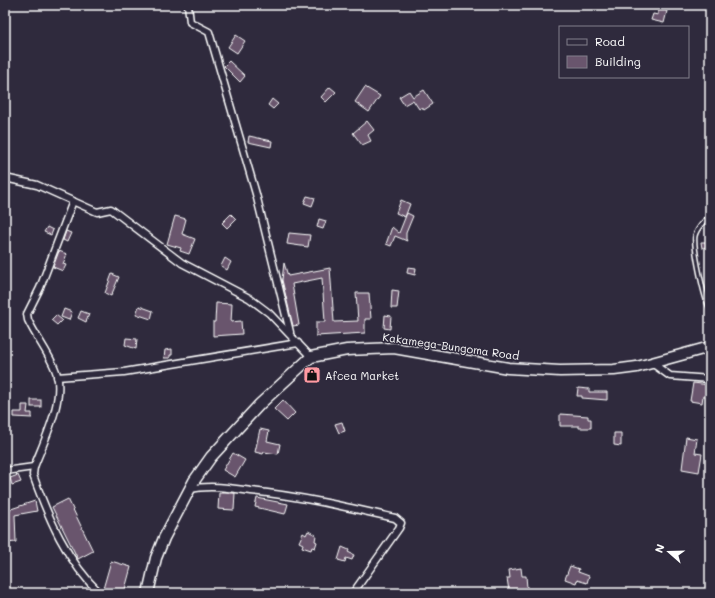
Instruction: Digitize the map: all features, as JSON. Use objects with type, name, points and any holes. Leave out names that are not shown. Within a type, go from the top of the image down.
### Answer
[{"type":"main road","name":"Kakamega-Bungoma Road","points":[[311,357],[347,350],[377,347],[394,348],[508,368],[528,370],[614,370],[652,363],[710,347]]},
{"type":"main road","points":[[148,593],[156,558],[164,538],[190,489],[211,457],[260,404],[311,357]]},
{"type":"street","points":[[188,5],[190,22],[209,32],[256,194],[290,334]]},
{"type":"street","points":[[5,178],[37,185],[97,212],[111,209],[182,263],[249,298],[269,313],[311,357]]},
{"type":"street","points":[[73,201],[44,278],[26,318],[56,370],[58,390],[55,409],[34,467],[33,475],[52,523],[80,571],[100,593]]},
{"type":"street","points":[[57,377],[124,372],[298,343]]},
{"type":"street","points":[[652,363],[670,376],[710,378]]},
{"type":"street","points":[[6,469],[34,467]]},
{"type":"street","points":[[190,489],[204,486],[264,492],[332,504],[395,518],[401,523],[399,528],[353,593]]},
{"type":"lane","points":[[705,220],[695,236],[703,289],[710,309]]},
{"type":"building","points":[[658,11],[667,11],[664,23],[651,20],[653,14],[658,15]]},
{"type":"building","points":[[236,35],[245,41],[237,53],[228,47]]},
{"type":"building","points":[[229,61],[245,76],[240,82],[224,66]]},
{"type":"building","points":[[330,87],[336,92],[326,102],[321,97]]},
{"type":"building","points":[[365,87],[380,96],[369,112],[355,102]]},
{"type":"building","points":[[424,90],[433,104],[424,110],[422,107],[419,109],[413,100],[404,105],[399,97],[409,91],[413,97]]},
{"type":"building","points":[[272,99],[278,104],[273,109],[268,105]]},
{"type":"building","points":[[367,121],[374,130],[368,135],[371,141],[362,145],[353,133]]},
{"type":"building","points":[[249,136],[272,141],[271,147],[248,142]]},
{"type":"building","points":[[307,196],[315,198],[312,206],[304,203]]},
{"type":"building","points":[[401,200],[410,204],[405,217],[396,213]]},
{"type":"building","points":[[407,213],[413,216],[406,233],[407,241],[395,236],[391,246],[386,244],[392,227],[399,233]]},
{"type":"building","points":[[231,214],[236,219],[227,228],[222,223]]},
{"type":"building","points":[[175,216],[186,219],[182,234],[195,239],[189,254],[180,251],[181,248],[167,244]]},
{"type":"building","points":[[319,219],[326,221],[323,229],[317,227]]},
{"type":"building","points":[[47,227],[53,230],[51,235],[44,232]]},
{"type":"building","points":[[66,231],[71,233],[67,242],[63,240]]},
{"type":"building","points":[[289,233],[310,235],[308,247],[287,244]]},
{"type":"building","points":[[701,242],[707,242],[708,247],[702,248]]},
{"type":"building","points":[[59,251],[67,254],[63,264],[66,265],[63,271],[53,267]]},
{"type":"building","points":[[225,258],[231,262],[227,270],[221,266]]},
{"type":"building","points":[[284,263],[288,276],[330,268],[334,322],[358,321],[356,293],[369,293],[371,319],[365,319],[365,333],[316,336],[316,322],[325,322],[322,278],[292,284],[299,325],[293,326],[282,280]]},
{"type":"building","points":[[408,267],[416,268],[415,275],[407,273]]},
{"type":"building","points":[[112,274],[119,277],[111,296],[105,293]]},
{"type":"building","points":[[392,290],[399,291],[397,308],[391,308]]},
{"type":"building","points":[[216,303],[232,304],[231,322],[241,321],[242,334],[213,336],[213,322],[215,322]]},
{"type":"building","points":[[139,306],[153,311],[151,319],[136,314]]},
{"type":"building","points":[[64,309],[72,312],[69,320],[61,317]]},
{"type":"building","points":[[81,311],[89,314],[86,322],[78,318]]},
{"type":"building","points":[[56,315],[62,320],[57,325],[51,320]]},
{"type":"building","points":[[385,315],[391,316],[390,329],[384,328]]},
{"type":"building","points":[[126,338],[137,339],[136,349],[125,345]]},
{"type":"building","points":[[172,349],[172,355],[170,355],[170,358],[164,358],[165,350]]},
{"type":"building","points":[[693,383],[710,385],[710,396],[703,396],[702,403],[690,401]]},
{"type":"building","points":[[578,388],[589,389],[589,392],[607,392],[607,400],[582,398],[582,396],[577,396]]},
{"type":"building","points":[[31,400],[41,400],[41,407],[31,407]]},
{"type":"building","points":[[283,400],[295,413],[287,421],[274,409]]},
{"type":"building","points":[[22,405],[28,405],[27,413],[32,413],[32,418],[14,417],[14,412],[22,412]]},
{"type":"building","points":[[560,414],[588,416],[588,419],[591,419],[591,428],[579,428],[579,426],[560,426]]},
{"type":"building","points":[[342,422],[345,431],[339,433],[335,424]]},
{"type":"building","points":[[260,429],[269,431],[267,441],[280,444],[278,454],[264,452],[263,454],[255,452]]},
{"type":"building","points":[[614,433],[621,433],[621,446],[614,445]]},
{"type":"building","points":[[686,437],[697,439],[695,453],[702,454],[699,472],[682,469]]},
{"type":"building","points":[[233,453],[245,460],[235,477],[223,470]]},
{"type":"building","points":[[18,475],[21,482],[12,485],[10,478]]},
{"type":"building","points":[[219,493],[235,493],[234,510],[218,509]]},
{"type":"building","points":[[257,498],[288,504],[285,514],[255,507]]},
{"type":"building","points":[[68,499],[93,551],[78,559],[52,507]]},
{"type":"building","points":[[35,501],[37,511],[15,515],[16,542],[6,543],[5,511]]},
{"type":"building","points":[[308,531],[316,535],[315,541],[317,542],[315,548],[312,547],[311,550],[302,547],[303,544],[299,542],[303,533],[306,535]]},
{"type":"building","points":[[342,547],[349,550],[348,552],[354,555],[352,560],[346,558],[345,562],[338,560]]},
{"type":"building","points":[[111,561],[131,567],[124,593],[103,589]]},
{"type":"building","points":[[570,566],[579,569],[578,572],[589,576],[587,583],[577,580],[576,583],[565,579]]},
{"type":"building","points":[[521,568],[522,576],[526,576],[527,588],[509,591],[507,578],[510,578],[509,570]]},
{"type":"place","name":"Afcea Market","points":[[312,375]]}]
